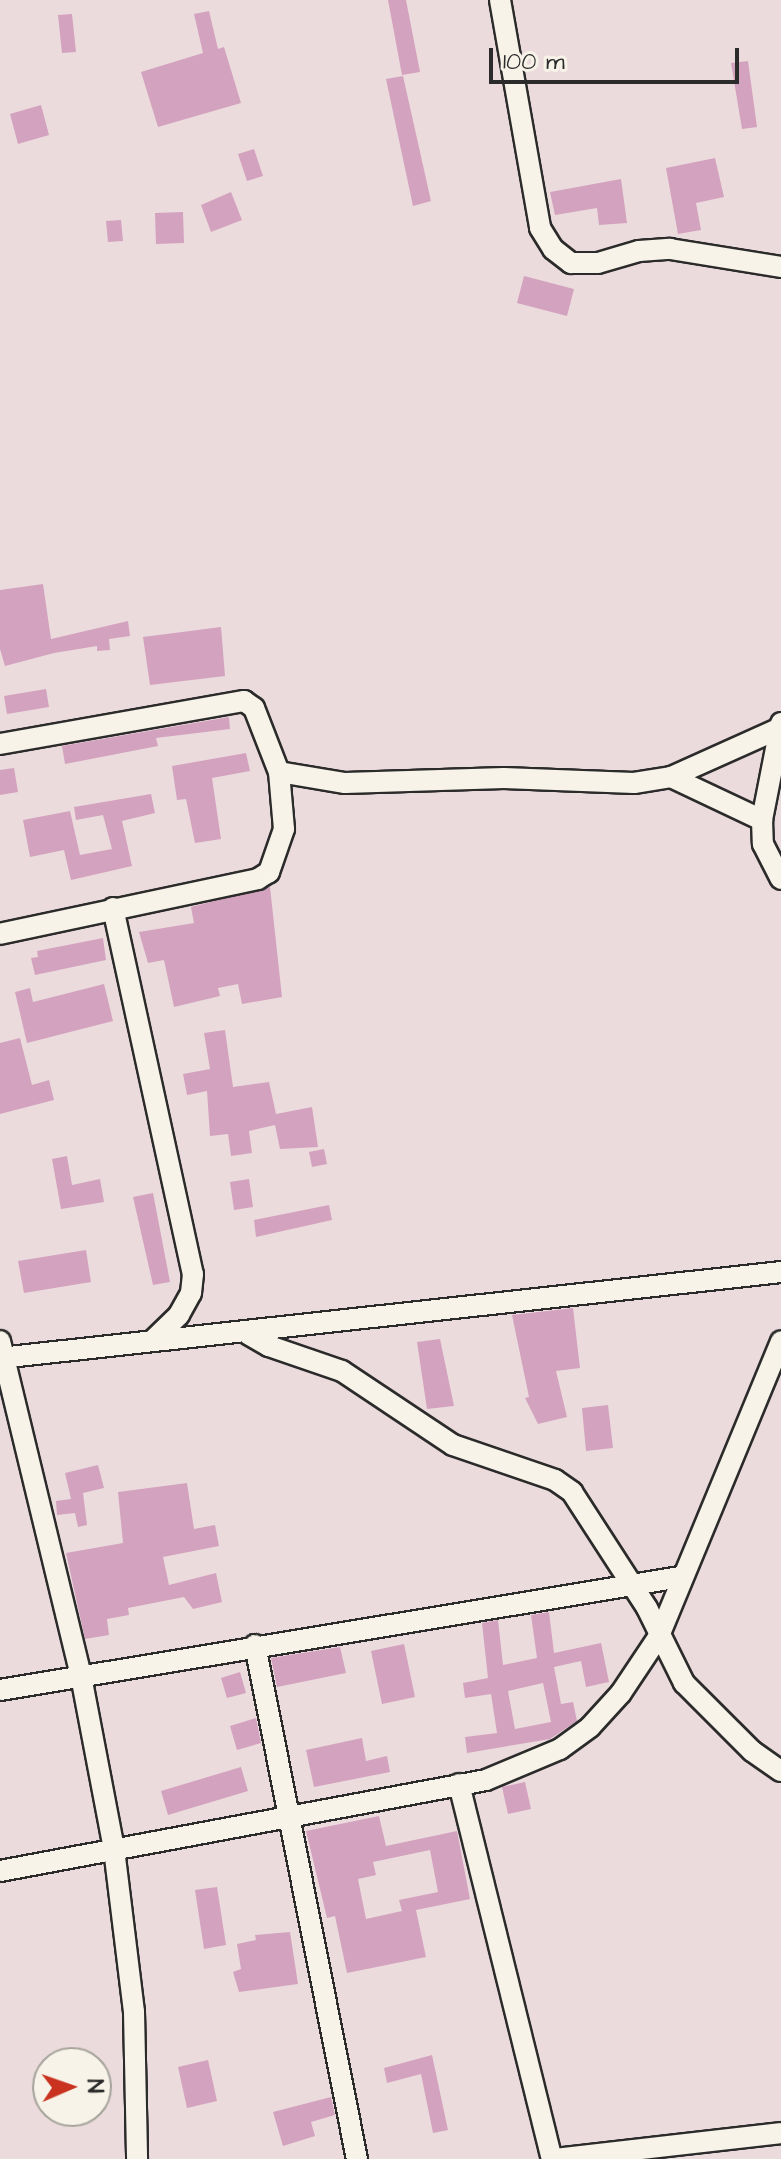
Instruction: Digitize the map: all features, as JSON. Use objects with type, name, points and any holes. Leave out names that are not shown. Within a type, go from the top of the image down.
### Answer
[{"type":"street","points":[[500,0],[540,228],[553,249],[571,263],[598,263],[639,251],[670,249],[781,267]]},
{"type":"street","points":[[0,744],[244,701],[254,708],[279,772],[284,829],[269,872],[0,934]]},
{"type":"street","points":[[279,772],[345,783],[504,778],[634,783],[671,777],[780,726]]},
{"type":"street","points":[[780,726],[762,820],[763,844],[781,879]]},
{"type":"street","points":[[671,777],[762,820]]},
{"type":"street","points":[[113,908],[193,1274],[191,1293],[179,1315],[152,1341]]},
{"type":"street","points":[[137,2159],[134,2012],[114,1849],[81,1676],[1,1352],[248,1334],[781,1272]]},
{"type":"street","points":[[248,1334],[269,1346],[342,1371],[453,1445],[555,1480],[592,1517],[632,1582],[684,1683],[752,1751],[781,1771]]},
{"type":"street","points":[[0,1871],[459,1784],[524,1767],[590,1727],[659,1636],[680,1577],[781,1341]]},
{"type":"street","points":[[0,1690],[632,1582],[680,1577]]},
{"type":"street","points":[[255,1645],[357,2159]]},
{"type":"street","points":[[459,1784],[553,2159],[781,2133]]},
{"type":"street","points":[[738,2137],[741,2159]]},
{"type":"building","points":[[388,0],[406,0],[420,72],[402,75]]},
{"type":"building","points":[[209,11],[218,49],[224,47],[241,103],[158,127],[141,72],[203,53],[194,14]]},
{"type":"building","points":[[72,14],[76,52],[62,53],[58,15]]},
{"type":"building","points":[[748,61],[757,127],[742,129],[731,63]]},
{"type":"building","points":[[403,76],[431,201],[413,206],[386,79]]},
{"type":"building","points":[[41,105],[49,135],[18,144],[10,114]]},
{"type":"building","points":[[254,149],[263,176],[247,181],[238,154]]},
{"type":"building","points":[[715,158],[724,197],[696,203],[701,230],[678,234],[666,168]]},
{"type":"building","points":[[621,179],[627,223],[599,225],[597,208],[555,215],[550,192]]},
{"type":"building","points":[[231,192],[242,220],[211,232],[201,205]]},
{"type":"building","points":[[183,212],[184,243],[156,244],[155,213]]},
{"type":"building","points":[[121,220],[123,241],[108,242],[106,221]]},
{"type":"building","points":[[524,276],[574,289],[567,316],[517,303]]},
{"type":"building","points":[[43,584],[51,639],[128,621],[130,636],[109,639],[110,650],[97,651],[97,646],[5,666],[0,649],[0,590]]},
{"type":"building","points":[[221,627],[225,676],[150,685],[143,637]]},
{"type":"building","points":[[46,689],[49,707],[7,714],[4,696]]},
{"type":"building","points":[[229,717],[230,729],[156,738],[158,746],[65,764],[62,746]]},
{"type":"building","points":[[246,753],[250,771],[212,778],[221,839],[195,843],[186,799],[177,800],[172,766]]},
{"type":"building","points":[[14,768],[18,792],[0,795],[0,770]]},
{"type":"building","points":[[151,794],[155,813],[122,821],[132,866],[71,880],[64,850],[30,857],[23,820],[70,811],[80,855],[112,849],[103,815],[76,820],[74,807]]},
{"type":"building","points":[[270,887],[282,997],[242,1004],[238,984],[218,988],[220,996],[174,1007],[164,960],[148,963],[139,932],[194,923],[191,907]]},
{"type":"building","points":[[103,938],[106,960],[35,975],[31,958],[38,957],[37,951]]},
{"type":"building","points":[[104,984],[113,1021],[27,1043],[15,992],[30,988],[33,1002]]},
{"type":"building","points":[[225,1030],[233,1087],[269,1082],[276,1114],[312,1107],[318,1147],[280,1149],[275,1125],[249,1131],[252,1153],[231,1156],[228,1134],[210,1136],[207,1091],[187,1095],[183,1074],[210,1069],[204,1033]]},
{"type":"building","points":[[20,1038],[32,1085],[49,1080],[54,1100],[0,1114],[0,1043]]},
{"type":"building","points":[[324,1149],[327,1164],[312,1167],[309,1152]]},
{"type":"building","points":[[67,1156],[72,1185],[100,1179],[104,1202],[61,1209],[52,1159]]},
{"type":"building","points":[[249,1179],[253,1207],[234,1210],[230,1182]]},
{"type":"building","points":[[153,1193],[170,1282],[153,1285],[133,1197]]},
{"type":"building","points":[[329,1205],[332,1220],[256,1237],[254,1220]]},
{"type":"building","points":[[86,1250],[91,1282],[24,1293],[18,1261]]},
{"type":"building","points":[[573,1308],[580,1368],[556,1371],[567,1417],[538,1424],[525,1398],[529,1397],[512,1315]]},
{"type":"building","points":[[440,1339],[454,1406],[427,1409],[417,1342]]},
{"type":"building","points":[[608,1405],[613,1448],[586,1451],[582,1408]]},
{"type":"building","points":[[98,1465],[104,1488],[83,1493],[87,1525],[78,1527],[75,1513],[57,1515],[56,1501],[71,1499],[65,1473]]},
{"type":"building","points":[[187,1483],[194,1529],[215,1525],[219,1546],[163,1557],[169,1585],[216,1573],[222,1602],[193,1609],[184,1597],[128,1608],[129,1615],[107,1619],[109,1635],[85,1639],[66,1553],[123,1543],[118,1492]]},
{"type":"building","points":[[549,1612],[554,1653],[601,1643],[609,1682],[586,1687],[581,1661],[554,1667],[561,1704],[573,1702],[577,1721],[550,1739],[467,1753],[465,1737],[497,1733],[491,1694],[465,1698],[463,1683],[488,1678],[482,1623],[498,1620],[503,1665],[537,1658],[531,1615]],"holes":[[[543,1683],[551,1722],[515,1729],[508,1691]]]},
{"type":"building","points":[[404,1644],[415,1697],[382,1704],[371,1651]]},
{"type":"building","points":[[340,1647],[346,1673],[277,1687],[271,1658]]},
{"type":"building","points":[[240,1672],[246,1693],[227,1698],[221,1678]]},
{"type":"building","points":[[256,1718],[261,1743],[237,1750],[230,1726]]},
{"type":"building","points":[[362,1738],[366,1761],[387,1756],[390,1772],[314,1787],[306,1750]]},
{"type":"building","points":[[241,1767],[248,1791],[168,1815],[161,1791]]},
{"type":"building","points":[[525,1782],[531,1809],[508,1814],[502,1787]]},
{"type":"building","points":[[379,1816],[386,1846],[457,1831],[470,1899],[416,1910],[426,1957],[347,1973],[335,1916],[327,1918],[306,1831]],"holes":[[[430,1850],[438,1892],[399,1900],[402,1911],[366,1919],[358,1879],[376,1875],[373,1862]]]},
{"type":"building","points":[[217,1887],[226,1945],[204,1949],[195,1890]]},
{"type":"building","points":[[290,1932],[298,1984],[239,1992],[233,1972],[241,1969],[237,1944],[256,1940],[255,1935]]},
{"type":"building","points":[[432,2055],[448,2130],[433,2133],[421,2074],[387,2083],[384,2068]]},
{"type":"building","points":[[208,2060],[217,2101],[187,2108],[178,2067]]},
{"type":"building","points":[[331,2097],[335,2115],[311,2122],[315,2136],[283,2146],[273,2112]]}]
